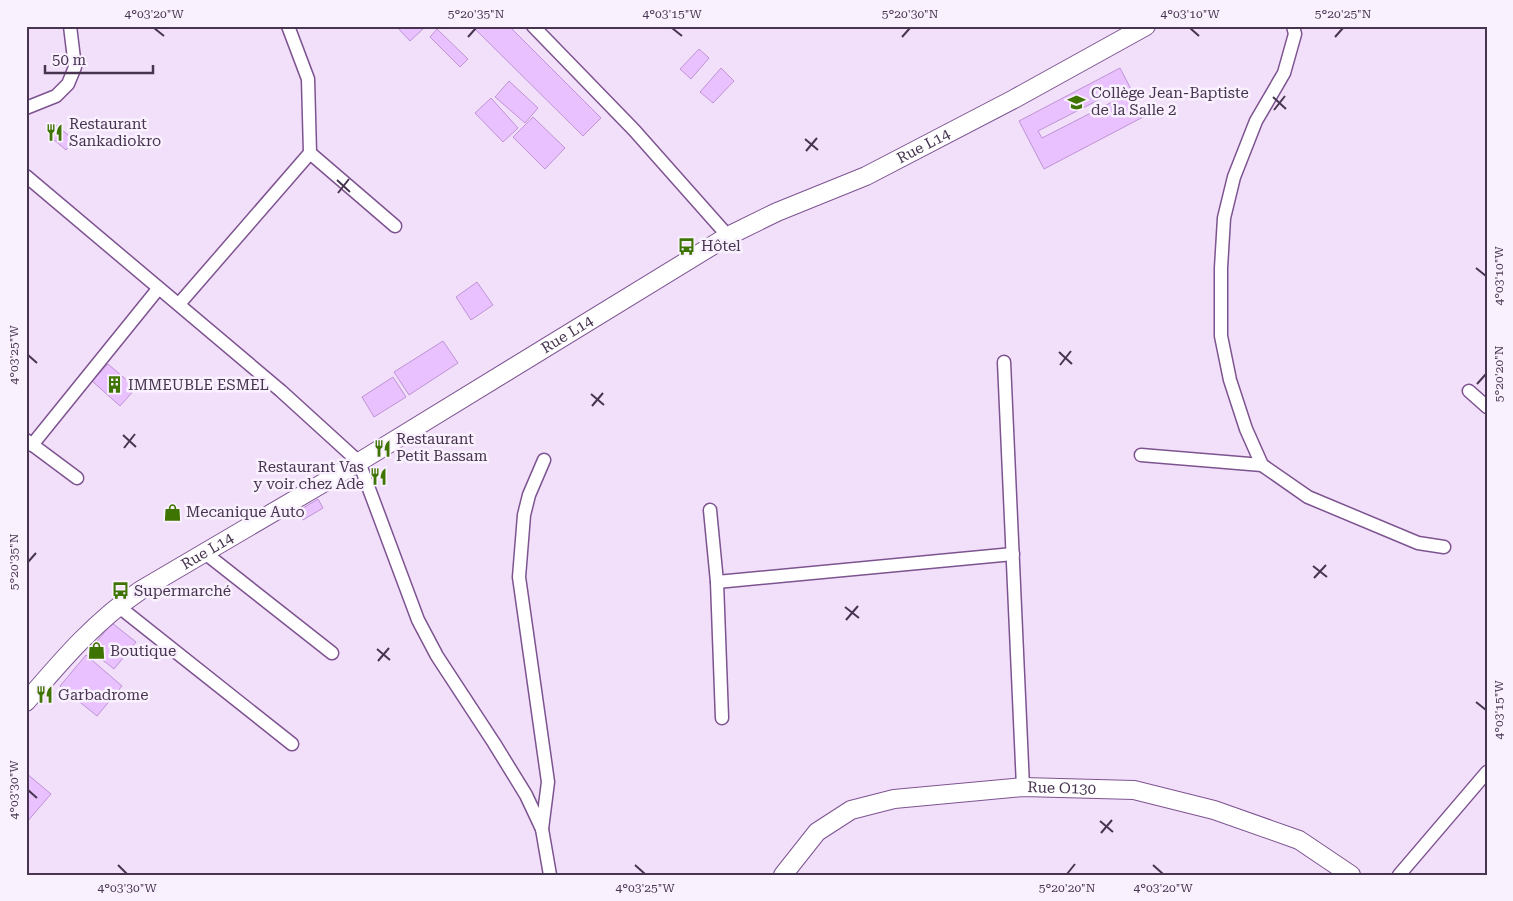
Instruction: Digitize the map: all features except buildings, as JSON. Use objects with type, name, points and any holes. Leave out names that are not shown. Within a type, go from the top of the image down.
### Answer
[{"type":"street","points":[[26,108],[56,96],[68,84],[75,67],[70,26]]},
{"type":"street","points":[[179,304],[310,153],[308,79],[288,26]]},
{"type":"street","points":[[533,26],[634,130],[728,236]]},
{"type":"street","name":"Rue L14","points":[[26,702],[74,646],[118,606],[360,462],[728,236],[777,212],[866,176],[1014,99],[1146,26]]},
{"type":"street","points":[[1262,465],[1243,421],[1230,380],[1221,336],[1221,268],[1224,218],[1234,177],[1256,121],[1284,73],[1295,34],[1293,26]]},
{"type":"street","points":[[310,153],[395,226]]},
{"type":"street","points":[[26,176],[281,391],[360,462],[418,620],[437,656],[521,788],[542,828]]},
{"type":"street","points":[[77,478],[29,442],[158,289]]},
{"type":"street","points":[[1004,362],[1023,787]]},
{"type":"street","points":[[1469,391],[1487,407]]},
{"type":"street","points":[[1141,455],[1262,465],[1308,497],[1418,543],[1444,547]]},
{"type":"street","points":[[544,460],[529,495],[524,515],[519,577],[548,782],[542,828],[550,875]]},
{"type":"street","points":[[710,510],[717,582],[722,718]]},
{"type":"street","points":[[205,553],[332,653]]},
{"type":"street","points":[[717,582],[1013,554]]},
{"type":"street","points":[[118,606],[292,744]]},
{"type":"street","points":[[1398,875],[1487,772]]},
{"type":"street","name":"Rue O130","points":[[783,875],[817,832],[852,810],[894,799],[1023,787],[1134,790],[1214,810],[1299,840],[1351,875]]},
{"type":"place","name":"Collège Jean-Baptiste de la Salle 2","points":[[1077,102]]},
{"type":"place","name":"Restaurant Sankadiokro","points":[[55,133]]},
{"type":"place","name":"Hôtel","points":[[687,246]]},
{"type":"place","name":"IMMEUBLE ESMEL","points":[[114,385]]},
{"type":"place","name":"Restaurant Petit Bassam","points":[[382,448]]},
{"type":"place","name":"Restaurant Vas y voir chez Ade","points":[[378,476]]},
{"type":"place","name":"Mecanique Auto","points":[[172,512]]},
{"type":"place","name":"Supermarché","points":[[120,591]]},
{"type":"place","name":"Boutique","points":[[96,651]]},
{"type":"place","name":"Garbadrome","points":[[44,695]]}]
